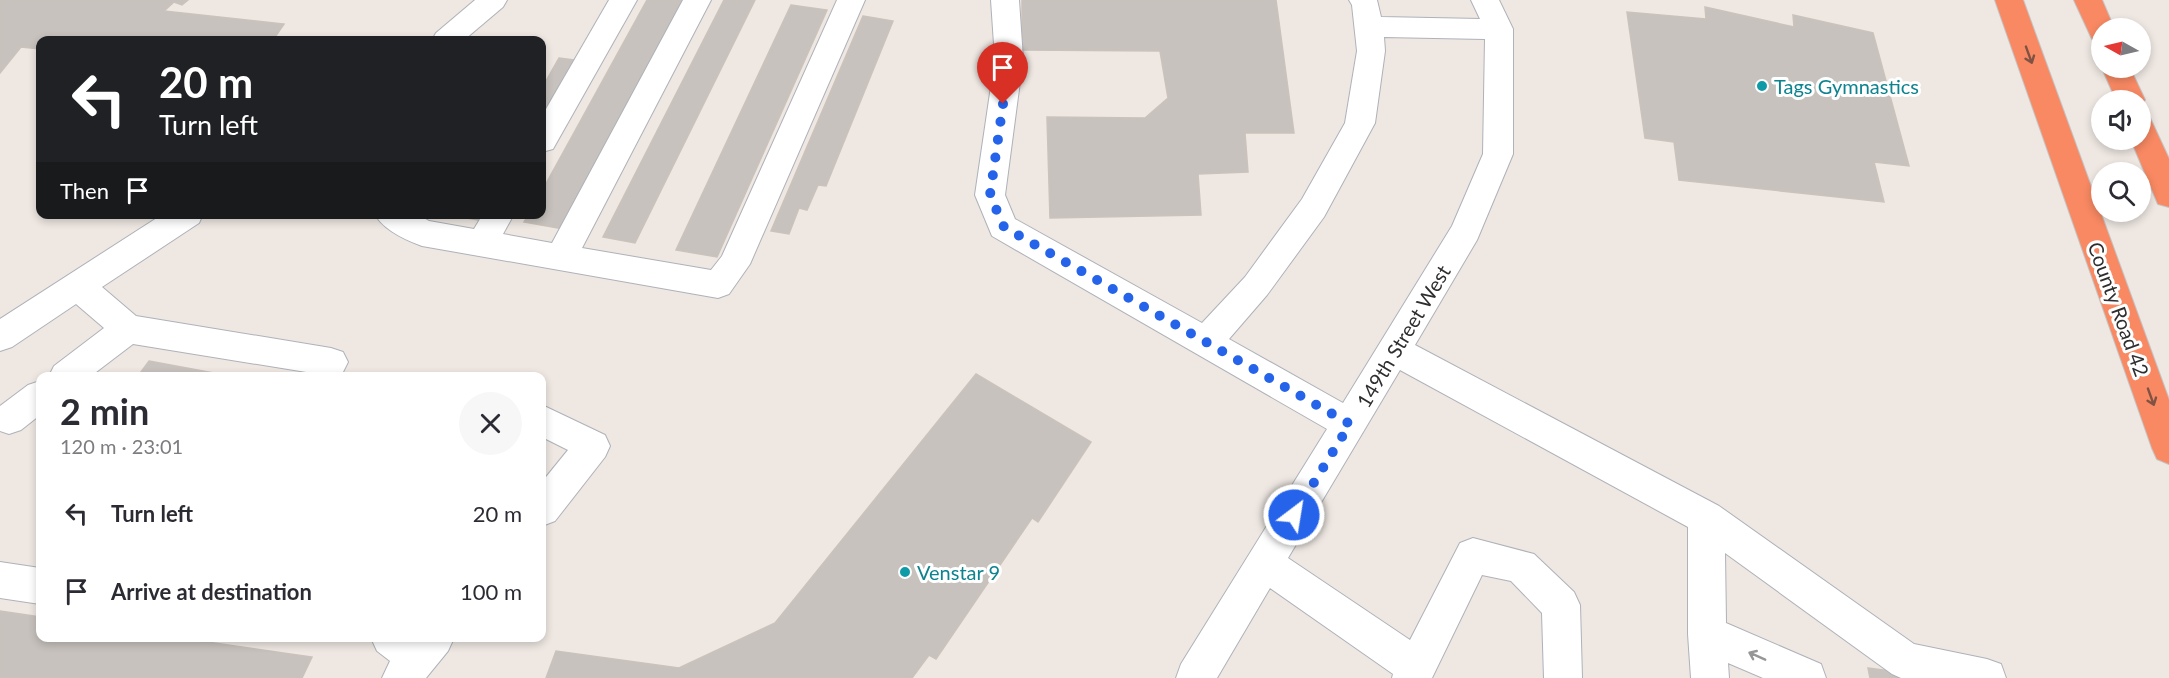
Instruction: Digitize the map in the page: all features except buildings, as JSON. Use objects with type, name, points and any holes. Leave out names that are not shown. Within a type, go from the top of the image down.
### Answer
[{"type":"highway","name":"County Road 42","points":[[2009,0],[2169,448]]},
{"type":"highway","points":[[2088,0],[2096,18]]},
{"type":"highway","points":[[2150,150],[2169,195]]},
{"type":"street","points":[[451,36],[493,0]]},
{"type":"street","points":[[546,134],[623,0]]},
{"type":"street","points":[[561,257],[698,0]]},
{"type":"street","points":[[398,219],[422,233],[718,285],[734,264],[850,0]]},
{"type":"street","points":[[1005,0],[1009,59],[990,195],[1004,227],[1350,424]]},
{"type":"street","points":[[1206,342],[1256,286],[1313,208],[1360,123],[1371,51],[1366,14],[1492,14]]},
{"type":"street","name":"149th Street West","points":[[1196,678],[1466,231],[1498,154],[1492,14]]},
{"type":"street","points":[[0,337],[180,219]]},
{"type":"street","points":[[482,243],[496,219]]},
{"type":"street","points":[[78,286],[128,329],[332,362]]},
{"type":"street","points":[[71,372],[128,329]]},
{"type":"street","points":[[1394,350],[1706,518],[1906,661],[1987,678]]},
{"type":"street","points":[[546,422],[593,446],[546,504]]},
{"type":"street","points":[[1706,518],[1707,634],[1710,678]]},
{"type":"street","points":[[1265,563],[1414,672],[1473,555],[1521,566],[1561,605],[1563,678]]},
{"type":"street","points":[[0,580],[36,585]]},
{"type":"street","points":[[1707,634],[1807,678]]},
{"type":"place","name":"Tags Gymnastics","points":[[1762,86]]},
{"type":"place","name":"Venstar 9","points":[[905,572]]},
{"type":"route","points":[[1003,104],[990,195],[1004,227],[1350,424],[1294,515]]}]
